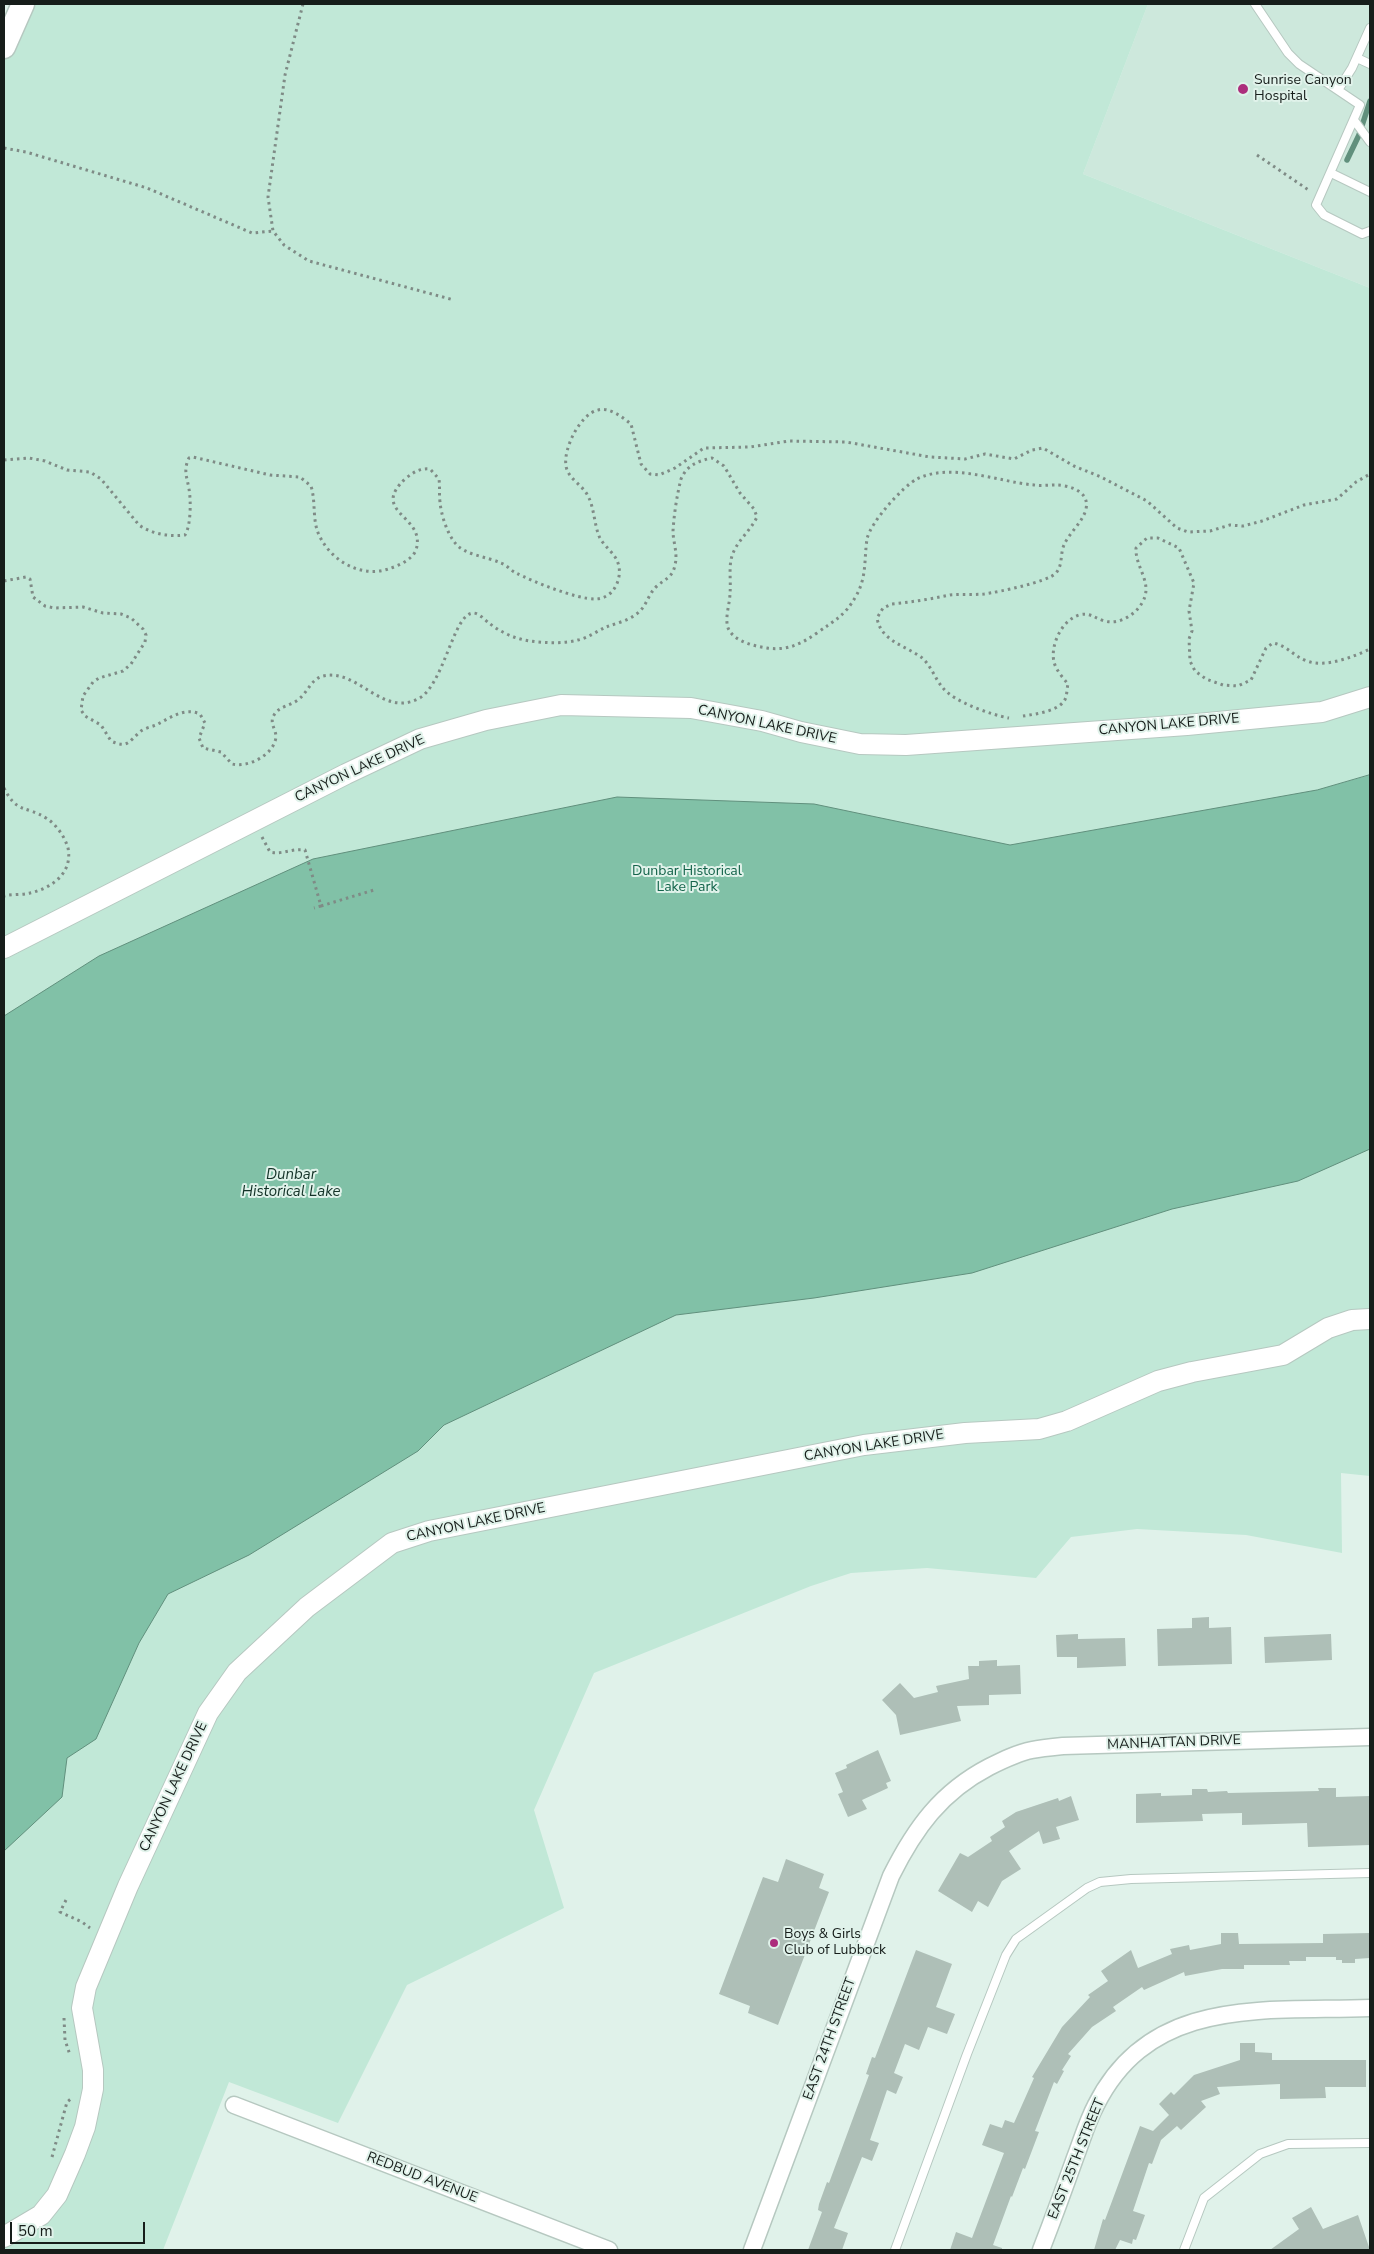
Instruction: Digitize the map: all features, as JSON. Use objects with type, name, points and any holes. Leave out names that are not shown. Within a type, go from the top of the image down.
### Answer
[{"type":"main road","points":[[4,47],[23,4]]},
{"type":"street","name":"CANYON LAKE DRIVE","points":[[4,948],[346,774],[420,739],[486,720],[561,705],[691,708],[762,721],[801,732],[860,744],[906,745],[1322,712],[1370,697]]},
{"type":"street","name":"CANYON LAKE DRIVE","points":[[4,2237],[41,2215],[57,2195],[75,2154],[85,2127],[93,2089],[93,2070],[82,2008],[86,1987],[128,1886],[208,1713],[237,1672],[268,1642],[314,1602],[392,1543],[429,1531],[864,1445],[965,1433],[1039,1429],[1067,1421],[1158,1381],[1192,1372],[1283,1355],[1328,1328],[1352,1320],[1370,1319]]},
{"type":"street","name":"MANHATTAN DRIVE","points":[[982,1771],[1007,1758],[1032,1750],[1063,1746],[1370,1737]]},
{"type":"street","name":"EAST 24TH STREET","points":[[752,2250],[890,1876],[917,1828],[935,1807],[958,1786],[982,1771]]},
{"type":"street","name":"EAST 25TH STREET","points":[[1041,2250],[1096,2105],[1110,2081],[1125,2062],[1145,2046],[1169,2030],[1194,2020],[1241,2013],[1370,2008]]},
{"type":"street","name":"REDBUD AVENUE","points":[[234,2105],[609,2250]]},
{"type":"lane","points":[[1257,4],[1288,53],[1299,64],[1338,90],[1365,105],[1354,120],[1316,205],[1324,216],[1362,234],[1370,231]]},
{"type":"lane","points":[[1338,90],[1357,58],[1370,28]]},
{"type":"lane","points":[[1357,58],[1370,64]]},
{"type":"lane","points":[[1354,120],[1370,142]]},
{"type":"lane","points":[[1330,173],[1370,192]]},
{"type":"lane","points":[[895,2250],[967,2054],[1006,1955],[1016,1940],[1087,1888],[1100,1882],[1131,1879],[1370,1874]]},
{"type":"lane","points":[[1184,2250],[1204,2198],[1260,2154],[1288,2144],[1370,2143]]},
{"type":"path","points":[[303,4],[284,75],[268,197],[273,231],[284,245],[309,261],[454,300]]},
{"type":"path","points":[[4,148],[12,148],[70,164],[147,188],[252,233],[273,231]]},
{"type":"path","points":[[4,460],[29,458],[45,461],[67,470],[90,472],[101,479],[139,525],[163,535],[176,536],[185,535],[189,530],[190,491],[184,472],[189,458],[193,457],[270,474],[300,477],[310,486],[314,496],[319,535],[334,555],[353,568],[377,573],[398,566],[416,550],[417,539],[414,527],[394,507],[393,500],[398,486],[411,474],[420,469],[430,469],[439,479],[440,502],[444,517],[456,544],[462,549],[503,564],[516,573],[563,591],[594,599],[606,596],[613,591],[617,583],[618,562],[603,545],[598,535],[589,497],[568,473],[566,464],[569,441],[593,412],[599,409],[609,410],[631,424],[641,464],[650,474],[659,475],[675,468],[704,448],[750,447],[788,441],[846,442],[930,458],[965,459],[985,454],[1014,459],[1032,450],[1043,448],[1074,466],[1101,477],[1147,501],[1177,528],[1188,532],[1210,531],[1230,524],[1243,526],[1304,506],[1337,498],[1356,482],[1370,474]]},
{"type":"path","points":[[4,581],[26,576],[30,579],[33,598],[44,606],[83,607],[103,613],[121,614],[130,618],[143,629],[146,635],[145,642],[131,664],[123,671],[99,678],[93,682],[84,696],[81,710],[85,716],[101,725],[110,741],[123,745],[129,743],[141,732],[176,714],[195,712],[200,714],[205,723],[199,738],[203,748],[212,752],[221,752],[232,764],[237,765],[244,765],[257,760],[269,751],[274,744],[276,736],[272,726],[275,714],[301,698],[313,682],[322,676],[348,680],[390,702],[400,704],[418,699],[427,693],[434,684],[455,633],[466,616],[472,613],[478,614],[506,634],[523,640],[541,643],[579,640],[619,624],[638,613],[651,592],[672,575],[675,566],[673,531],[681,478],[684,472],[692,465],[712,458],[724,466],[740,493],[754,509],[756,517],[738,543],[731,560],[731,591],[727,622],[730,632],[748,644],[775,650],[786,649],[804,642],[836,621],[856,596],[861,586],[866,567],[866,552],[870,530],[905,488],[917,479],[929,475],[949,473],[993,476],[1033,485],[1063,485],[1080,492],[1086,499],[1085,513],[1064,544],[1062,562],[1056,574],[1040,582],[984,594],[953,595],[892,604],[878,613],[877,618],[881,631],[890,639],[921,657],[928,664],[944,690],[976,707],[1009,718],[1040,714],[1062,704],[1066,698],[1068,684],[1053,661],[1057,635],[1066,623],[1077,615],[1087,614],[1104,621],[1114,622],[1135,613],[1146,594],[1147,582],[1136,556],[1136,548],[1147,538],[1158,538],[1172,543],[1179,548],[1187,562],[1194,583],[1189,611],[1192,631],[1189,639],[1190,661],[1195,671],[1206,679],[1223,685],[1238,686],[1251,680],[1266,648],[1273,643],[1283,645],[1305,660],[1315,663],[1334,661],[1370,649]]},
{"type":"path","points":[[4,788],[9,798],[22,809],[39,814],[52,822],[66,842],[68,851],[66,869],[55,882],[30,893],[4,896]]},
{"type":"path","points":[[256,821],[264,845],[270,852],[278,854],[297,848],[304,850],[321,906]]},
{"type":"path","points":[[314,908],[374,890]]},
{"type":"path","points":[[52,2160],[52,2154],[67,2102],[77,2094]]},
{"type":"shaded area","name":"Sunrise Canyon Hospital","points":[[1148,4],[1370,4],[1370,288],[1083,174]]},
{"type":"green space","name":"Dunbar Historical Lake Park","points":[[27,4],[1148,4],[1083,174],[1370,288],[1370,1476],[1341,1473],[1342,1553],[1246,1535],[1137,1529],[1071,1537],[1036,1578],[927,1568],[851,1573],[811,1586],[594,1673],[534,1810],[564,1908],[407,1985],[338,2123],[229,2082],[163,2250],[4,2250],[4,61]]},
{"type":"water","name":"Dunbar Historical Lake","points":[[1370,775],[1370,1149],[1298,1181],[1172,1209],[972,1273],[814,1298],[676,1315],[444,1425],[418,1451],[249,1555],[168,1594],[139,1643],[96,1739],[67,1758],[62,1797],[4,1851],[4,1016],[99,956],[313,859],[617,797],[814,804],[1010,845],[1317,790]]},
{"type":"building","points":[[1209,1617],[1209,1628],[1231,1627],[1232,1664],[1158,1666],[1157,1629],[1192,1628],[1192,1618]]},
{"type":"building","points":[[1078,1634],[1078,1639],[1125,1638],[1126,1666],[1077,1668],[1077,1657],[1057,1657],[1056,1635]]},
{"type":"building","points":[[1331,1634],[1332,1660],[1265,1663],[1264,1637]]},
{"type":"building","points":[[997,1660],[997,1666],[1020,1665],[1021,1694],[989,1695],[989,1705],[957,1706],[961,1721],[900,1735],[896,1715],[882,1700],[900,1683],[914,1698],[938,1692],[936,1686],[969,1679],[968,1666],[979,1666],[979,1661]]},
{"type":"building","points":[[878,1750],[891,1781],[886,1783],[888,1788],[862,1800],[867,1809],[848,1817],[838,1794],[843,1792],[835,1773],[847,1768],[846,1765]]},
{"type":"building","points":[[1318,1788],[1336,1788],[1336,1797],[1370,1796],[1370,1845],[1308,1847],[1307,1823],[1242,1825],[1242,1813],[1202,1814],[1203,1821],[1136,1823],[1136,1794],[1161,1793],[1161,1796],[1192,1795],[1192,1789],[1207,1789],[1208,1792],[1227,1791],[1228,1793],[1319,1791]]},
{"type":"building","points":[[1071,1796],[1079,1820],[1056,1827],[1060,1839],[1043,1844],[1039,1831],[1009,1851],[1021,1869],[1002,1881],[988,1907],[978,1901],[972,1912],[938,1891],[960,1853],[968,1857],[992,1841],[990,1837],[1005,1827],[1002,1821],[1016,1812],[1058,1798],[1059,1801]]},
{"type":"building","name":"Boys & Girls Club of Lubbock","points":[[786,1859],[824,1874],[819,1888],[829,1892],[778,2025],[748,2013],[750,2006],[719,1994],[763,1877],[778,1882]]},
{"type":"building","points":[[1221,1933],[1238,1933],[1239,1944],[1323,1943],[1323,1934],[1370,1933],[1370,1958],[1355,1959],[1355,1963],[1342,1963],[1342,1960],[1336,1960],[1336,1957],[1306,1957],[1306,1961],[1289,1961],[1290,1965],[1244,1965],[1244,1969],[1222,1969],[1185,1976],[1184,1972],[1144,1990],[1142,1987],[1113,2007],[1116,2011],[1092,2027],[1068,2054],[1071,2056],[1062,2070],[1064,2071],[1057,2084],[1054,2082],[1035,2131],[1039,2132],[1025,2169],[1023,2168],[1011,2196],[993,2245],[1002,2248],[1002,2250],[950,2250],[956,2232],[972,2238],[1004,2153],[982,2145],[990,2124],[1002,2128],[1005,2120],[1014,2123],[1034,2078],[1032,2077],[1062,2027],[1090,1997],[1088,1995],[1108,1981],[1101,1971],[1131,1950],[1138,1968],[1172,1954],[1170,1949],[1189,1945],[1190,1950],[1221,1944]]},
{"type":"building","points":[[916,1950],[952,1964],[936,2007],[955,2014],[947,2034],[928,2027],[919,2050],[905,2044],[894,2073],[903,2077],[896,2094],[887,2090],[870,2140],[879,2143],[872,2161],[862,2157],[834,2228],[848,2233],[842,2250],[808,2250],[822,2212],[818,2210],[819,2204],[827,2182],[829,2183],[869,2075],[866,2074],[872,2057],[875,2058]]},
{"type":"building","points":[[1240,2043],[1255,2043],[1255,2052],[1272,2053],[1272,2060],[1366,2060],[1366,2087],[1325,2087],[1326,2098],[1280,2099],[1280,2084],[1217,2087],[1220,2094],[1201,2101],[1206,2107],[1181,2130],[1177,2126],[1161,2140],[1152,2164],[1149,2163],[1133,2211],[1145,2215],[1136,2240],[1133,2239],[1132,2244],[1120,2240],[1115,2250],[1094,2250],[1103,2219],[1105,2220],[1140,2126],[1153,2131],[1169,2115],[1159,2104],[1171,2092],[1174,2095],[1194,2075],[1240,2060]]},
{"type":"building","points":[[1311,2207],[1323,2229],[1358,2215],[1370,2250],[1270,2250],[1299,2229],[1292,2218]]},
{"type":"waterway","points":[[1347,160],[1359,135],[1370,101]]},
{"type":"place","name":"Sunrise Canyon Hospital","points":[[1243,89]]},
{"type":"place","name":"Boys & Girls Club of Lubbock","points":[[774,1943]]}]
